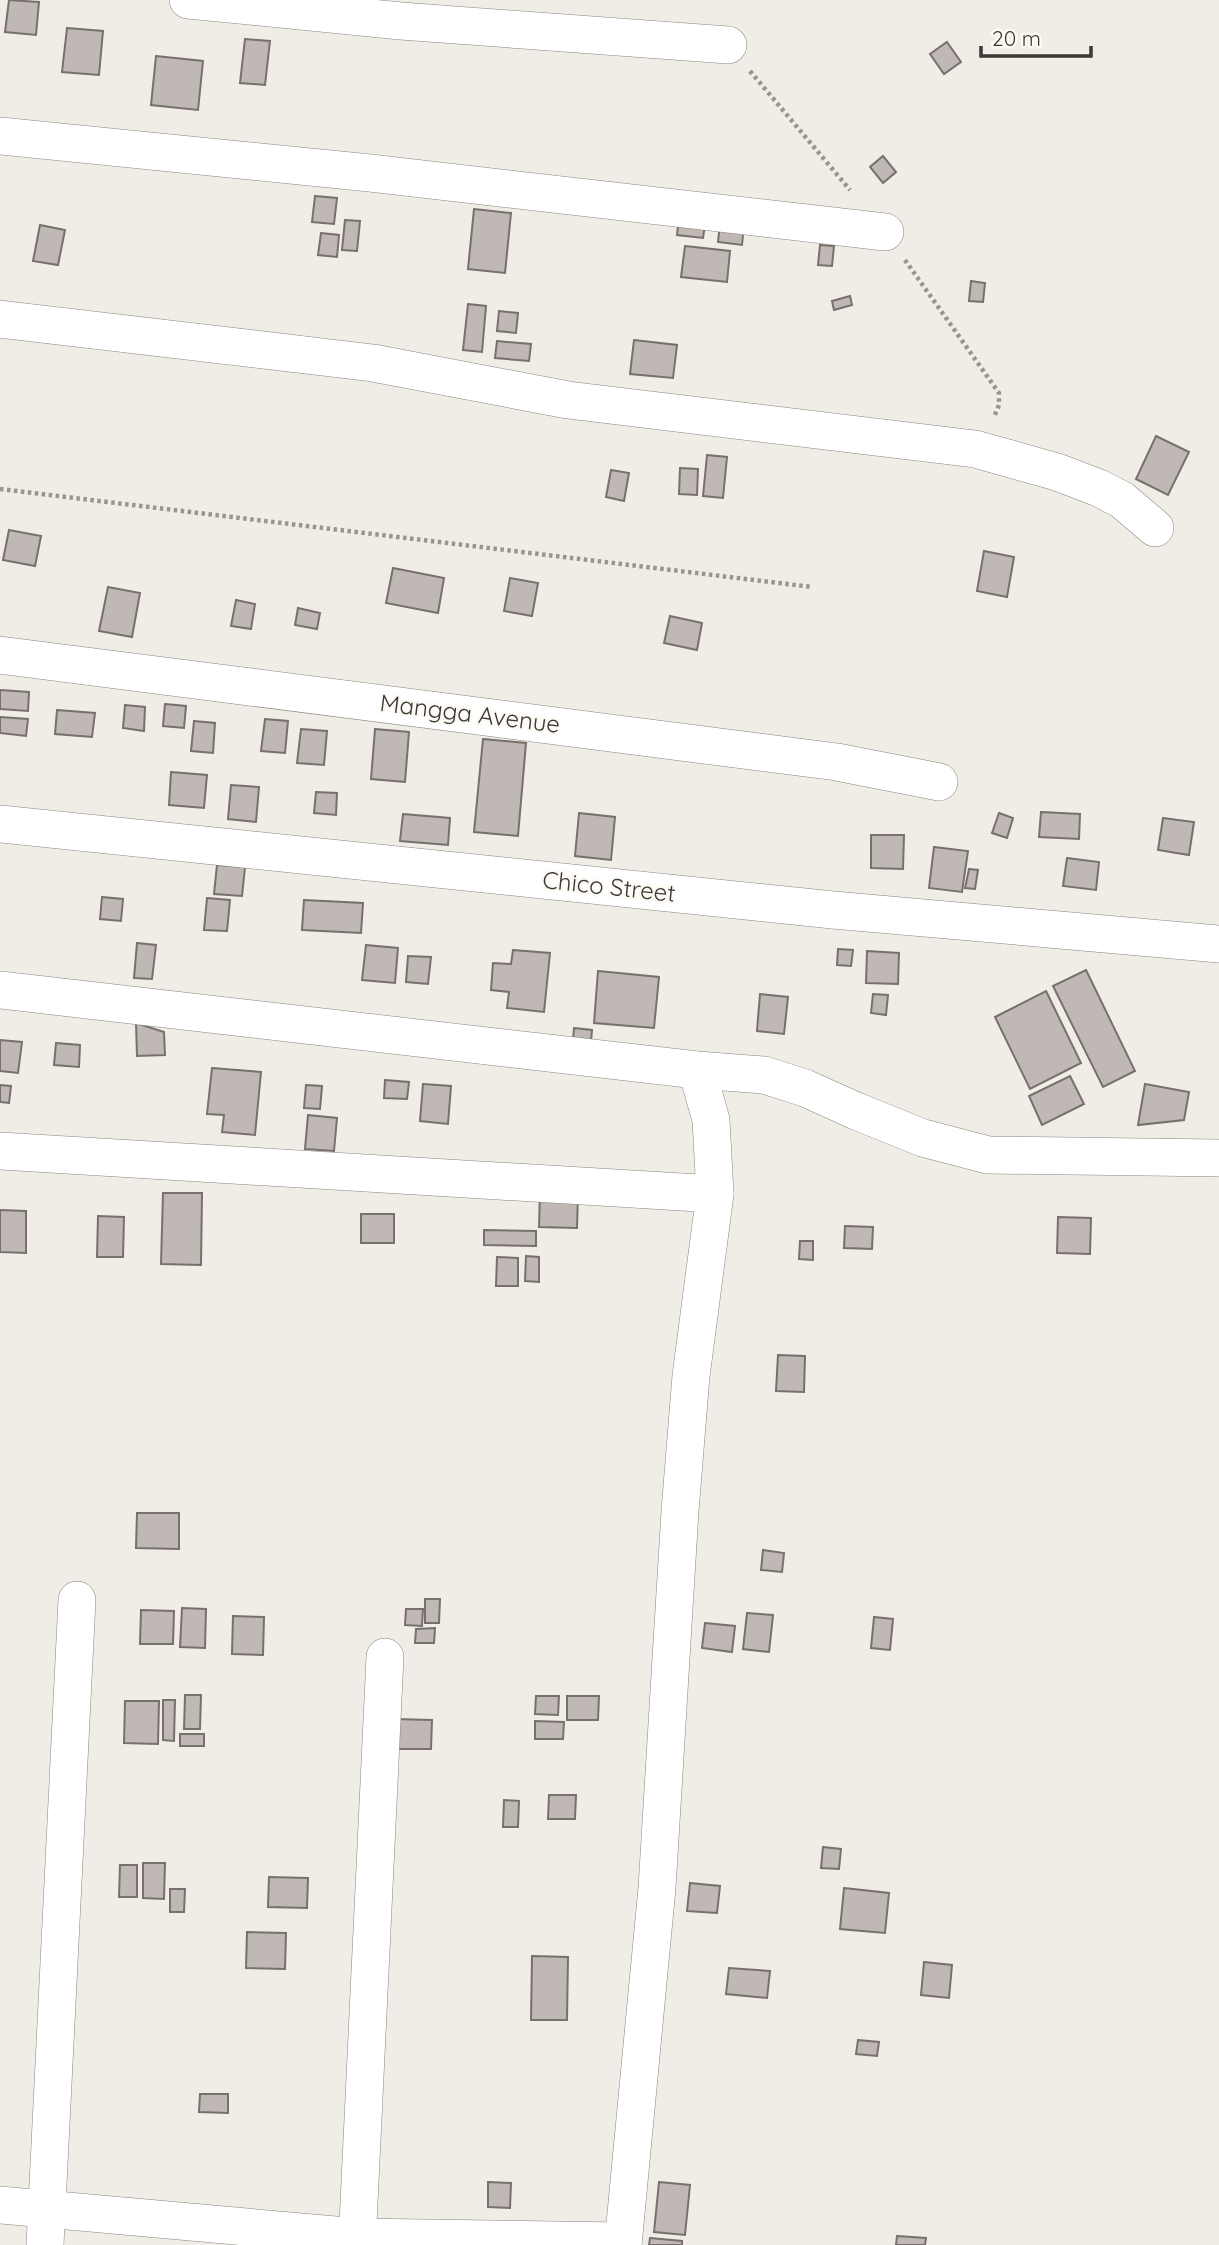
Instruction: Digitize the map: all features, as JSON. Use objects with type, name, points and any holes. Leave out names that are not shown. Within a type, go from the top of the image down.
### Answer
[{"type":"street","points":[[188,0],[401,21],[728,45]]},
{"type":"street","points":[[0,136],[370,173],[885,232]]},
{"type":"street","points":[[0,319],[373,363],[568,400],[975,449],[1057,472],[1099,488],[1122,499],[1155,528]]},
{"type":"street","name":"Mangga Avenue","points":[[0,655],[837,762],[939,782]]},
{"type":"street","name":"Chico Street","points":[[0,824],[833,910],[1219,944]]},
{"type":"street","points":[[0,990],[697,1070],[764,1075],[805,1088],[923,1138],[988,1155],[1219,1158]]},
{"type":"street","points":[[0,2205],[358,2241],[623,2243],[657,1888],[690,1390],[715,1194],[711,1120],[697,1070]]},
{"type":"street","points":[[0,1151],[715,1194]]},
{"type":"street","points":[[45,2245],[77,1600]]},
{"type":"street","points":[[358,2241],[385,1657]]},
{"type":"path","points":[[0,489],[812,587]]},
{"type":"building","points":[[9,0],[39,2],[36,35],[5,32]]},
{"type":"building","points":[[67,28],[103,31],[99,75],[62,72]]},
{"type":"building","points":[[245,39],[270,41],[265,85],[240,83]]},
{"type":"building","points":[[947,42],[961,62],[944,74],[930,54]]},
{"type":"building","points":[[156,56],[203,61],[198,110],[151,105]]},
{"type":"building","points":[[883,156],[896,172],[883,183],[870,167]]},
{"type":"building","points":[[315,196],[337,198],[334,224],[312,222]]},
{"type":"building","points":[[474,209],[511,213],[505,273],[468,269]]},
{"type":"building","points":[[679,216],[706,219],[703,238],[677,235]]},
{"type":"building","points":[[345,220],[360,221],[357,251],[342,250]]},
{"type":"building","points":[[720,223],[744,225],[742,245],[718,242]]},
{"type":"building","points":[[40,225],[65,230],[58,265],[33,261]]},
{"type":"building","points":[[321,233],[339,235],[337,257],[318,255]]},
{"type":"building","points":[[820,245],[834,246],[832,266],[818,265]]},
{"type":"building","points":[[685,246],[730,251],[727,282],[681,277]]},
{"type":"building","points":[[971,281],[985,283],[983,302],[969,301]]},
{"type":"building","points":[[850,296],[852,305],[834,310],[832,301]]},
{"type":"building","points":[[468,304],[486,306],[482,352],[463,350]]},
{"type":"building","points":[[499,311],[518,313],[516,333],[497,331]]},
{"type":"building","points":[[634,340],[677,345],[673,378],[630,374]]},
{"type":"building","points":[[497,341],[531,344],[529,361],[495,358]]},
{"type":"building","points":[[1156,436],[1189,452],[1168,495],[1136,479]]},
{"type":"building","points":[[707,455],[727,457],[723,498],[703,496]]},
{"type":"building","points":[[680,468],[698,469],[697,495],[679,494]]},
{"type":"building","points":[[611,470],[629,473],[624,501],[606,497]]},
{"type":"building","points":[[9,530],[41,536],[35,566],[3,560]]},
{"type":"building","points":[[984,551],[1014,557],[1007,597],[977,591]]},
{"type":"building","points":[[393,568],[444,578],[438,613],[386,603]]},
{"type":"building","points":[[510,578],[538,583],[532,616],[504,611]]},
{"type":"building","points":[[108,587],[140,593],[132,637],[99,631]]},
{"type":"building","points":[[236,600],[255,604],[251,629],[231,626]]},
{"type":"building","points":[[298,608],[320,613],[317,629],[295,625]]},
{"type":"building","points":[[670,616],[702,623],[697,650],[664,643]]},
{"type":"building","points":[[0,690],[29,692],[28,711],[0,709]]},
{"type":"building","points":[[165,704],[186,706],[184,728],[163,726]]},
{"type":"building","points":[[125,705],[145,707],[144,731],[123,728]]},
{"type":"building","points":[[57,710],[95,713],[92,737],[55,734]]},
{"type":"building","points":[[0,717],[28,719],[26,736],[0,733]]},
{"type":"building","points":[[265,719],[288,721],[285,753],[261,751]]},
{"type":"building","points":[[194,721],[215,723],[213,753],[191,751]]},
{"type":"building","points":[[301,729],[327,731],[324,765],[297,763]]},
{"type":"building","points":[[375,729],[409,732],[405,782],[371,779]]},
{"type":"building","points":[[483,739],[526,743],[518,836],[474,832]]},
{"type":"building","points":[[171,772],[207,775],[204,808],[169,805]]},
{"type":"building","points":[[231,785],[259,787],[256,822],[228,819]]},
{"type":"building","points":[[316,792],[337,793],[336,815],[314,813]]},
{"type":"building","points":[[1041,812],[1080,814],[1079,839],[1039,837]]},
{"type":"building","points":[[579,813],[615,817],[611,860],[575,856]]},
{"type":"building","points":[[999,813],[1013,818],[1007,838],[992,833]]},
{"type":"building","points":[[403,814],[450,818],[448,845],[400,841]]},
{"type":"building","points":[[1163,818],[1194,822],[1189,855],[1158,850]]},
{"type":"building","points":[[871,835],[904,835],[903,869],[871,868]]},
{"type":"building","points":[[934,847],[968,851],[962,892],[929,888]]},
{"type":"building","points":[[1067,858],[1099,862],[1096,890],[1063,886]]},
{"type":"building","points":[[217,865],[245,867],[242,896],[214,894]]},
{"type":"building","points":[[969,869],[978,870],[975,889],[965,888]]},
{"type":"building","points":[[102,897],[123,899],[121,921],[100,919]]},
{"type":"building","points":[[207,898],[230,900],[227,931],[204,930]]},
{"type":"building","points":[[304,900],[363,903],[361,933],[302,930]]},
{"type":"building","points":[[137,943],[156,945],[152,979],[134,978]]},
{"type":"building","points":[[366,945],[398,948],[395,983],[362,980]]},
{"type":"building","points":[[838,949],[853,950],[851,966],[837,965]]},
{"type":"building","points":[[513,950],[550,953],[544,1012],[507,1008],[509,992],[491,990],[493,963],[511,964]]},
{"type":"building","points":[[867,951],[899,953],[898,984],[866,983]]},
{"type":"building","points":[[408,956],[431,957],[428,984],[406,982]]},
{"type":"building","points":[[1086,970],[1135,1071],[1103,1087],[1053,986]]},
{"type":"building","points":[[598,971],[659,977],[654,1028],[594,1023]]},
{"type":"building","points":[[1046,991],[1081,1063],[1030,1089],[995,1017]]},
{"type":"building","points":[[760,994],[788,997],[784,1034],[757,1031]]},
{"type":"building","points":[[873,994],[888,995],[886,1015],[871,1013]]},
{"type":"building","points":[[136,1023],[164,1032],[165,1055],[137,1056]]},
{"type":"building","points":[[574,1028],[592,1030],[591,1042],[573,1040]]},
{"type":"building","points":[[0,1040],[22,1042],[18,1073],[0,1071]]},
{"type":"building","points":[[56,1043],[80,1045],[79,1067],[54,1065]]},
{"type":"building","points":[[212,1068],[261,1072],[255,1135],[222,1132],[224,1115],[207,1114]]},
{"type":"building","points":[[1070,1076],[1084,1104],[1042,1125],[1029,1096]]},
{"type":"building","points":[[385,1080],[409,1082],[407,1099],[384,1098]]},
{"type":"building","points":[[423,1084],[451,1086],[448,1124],[420,1121]]},
{"type":"building","points":[[1145,1084],[1189,1092],[1184,1120],[1138,1125]]},
{"type":"building","points":[[0,1085],[11,1086],[9,1103],[0,1102]]},
{"type":"building","points":[[306,1085],[322,1086],[320,1109],[304,1108]]},
{"type":"building","points":[[308,1115],[337,1118],[334,1151],[305,1149]]},
{"type":"building","points":[[540,1192],[578,1193],[577,1228],[539,1227]]},
{"type":"building","points":[[163,1193],[202,1193],[201,1265],[161,1264]]},
{"type":"building","points":[[0,1210],[26,1211],[26,1253],[0,1252]]},
{"type":"building","points":[[361,1214],[394,1214],[394,1243],[361,1243]]},
{"type":"building","points":[[98,1216],[124,1217],[123,1257],[97,1257]]},
{"type":"building","points":[[1058,1217],[1091,1218],[1090,1254],[1057,1253]]},
{"type":"building","points":[[845,1226],[873,1227],[872,1249],[844,1248]]},
{"type":"building","points":[[484,1230],[536,1231],[536,1246],[484,1245]]},
{"type":"building","points":[[800,1241],[813,1241],[813,1260],[799,1259]]},
{"type":"building","points":[[526,1256],[539,1257],[539,1282],[525,1281]]},
{"type":"building","points":[[497,1257],[518,1258],[518,1286],[496,1286]]},
{"type":"building","points":[[778,1355],[805,1356],[804,1392],[776,1391]]},
{"type":"building","points":[[137,1513],[179,1513],[179,1549],[136,1548]]},
{"type":"building","points":[[763,1550],[784,1553],[782,1572],[761,1570]]},
{"type":"building","points":[[425,1599],[440,1599],[439,1623],[425,1623]]},
{"type":"building","points":[[182,1608],[206,1609],[205,1648],[180,1647]]},
{"type":"building","points":[[406,1609],[423,1609],[422,1626],[405,1625]]},
{"type":"building","points":[[141,1610],[174,1611],[173,1644],[140,1644]]},
{"type":"building","points":[[747,1613],[773,1615],[769,1652],[743,1649]]},
{"type":"building","points":[[233,1616],[264,1617],[263,1655],[232,1654]]},
{"type":"building","points":[[874,1617],[893,1619],[890,1650],[871,1648]]},
{"type":"building","points":[[705,1623],[735,1626],[732,1652],[702,1648]]},
{"type":"building","points":[[435,1628],[434,1643],[415,1643],[416,1629]]},
{"type":"building","points":[[185,1695],[201,1695],[200,1729],[184,1729]]},
{"type":"building","points":[[536,1696],[559,1696],[558,1715],[535,1714]]},
{"type":"building","points":[[567,1696],[599,1696],[598,1720],[567,1720]]},
{"type":"building","points":[[163,1700],[175,1700],[174,1741],[163,1740]]},
{"type":"building","points":[[125,1701],[159,1701],[158,1744],[124,1743]]},
{"type":"building","points":[[395,1719],[432,1720],[431,1749],[394,1749]]},
{"type":"building","points":[[535,1721],[564,1722],[563,1739],[535,1739]]},
{"type":"building","points":[[180,1734],[204,1734],[204,1746],[180,1746]]},
{"type":"building","points":[[549,1795],[576,1795],[575,1819],[548,1819]]},
{"type":"building","points":[[504,1800],[519,1801],[518,1827],[503,1827]]},
{"type":"building","points":[[823,1847],[841,1849],[839,1869],[821,1868]]},
{"type":"building","points":[[143,1863],[165,1863],[164,1899],[143,1898]]},
{"type":"building","points":[[120,1865],[137,1865],[137,1897],[119,1897]]},
{"type":"building","points":[[269,1877],[308,1878],[307,1908],[268,1907]]},
{"type":"building","points":[[690,1883],[720,1886],[717,1913],[687,1911]]},
{"type":"building","points":[[844,1888],[889,1893],[885,1933],[840,1929]]},
{"type":"building","points":[[170,1889],[185,1889],[184,1912],[170,1912]]},
{"type":"building","points":[[247,1932],[286,1933],[285,1969],[246,1968]]},
{"type":"building","points":[[532,1956],[568,1957],[567,2020],[531,2020]]},
{"type":"building","points":[[924,1962],[952,1965],[949,1998],[921,1995]]},
{"type":"building","points":[[729,1968],[770,1971],[767,1998],[726,1994]]},
{"type":"building","points":[[858,2040],[879,2042],[877,2056],[856,2054]]},
{"type":"building","points":[[200,2094],[228,2094],[228,2113],[199,2112]]},
{"type":"building","points":[[488,2182],[511,2183],[510,2208],[488,2207]]},
{"type":"building","points":[[659,2182],[690,2185],[685,2235],[654,2232]]},
{"type":"building","points":[[897,2236],[926,2238],[925,2245],[896,2245]]},
{"type":"building","points":[[650,2238],[682,2241],[682,2245],[649,2245]]}]
